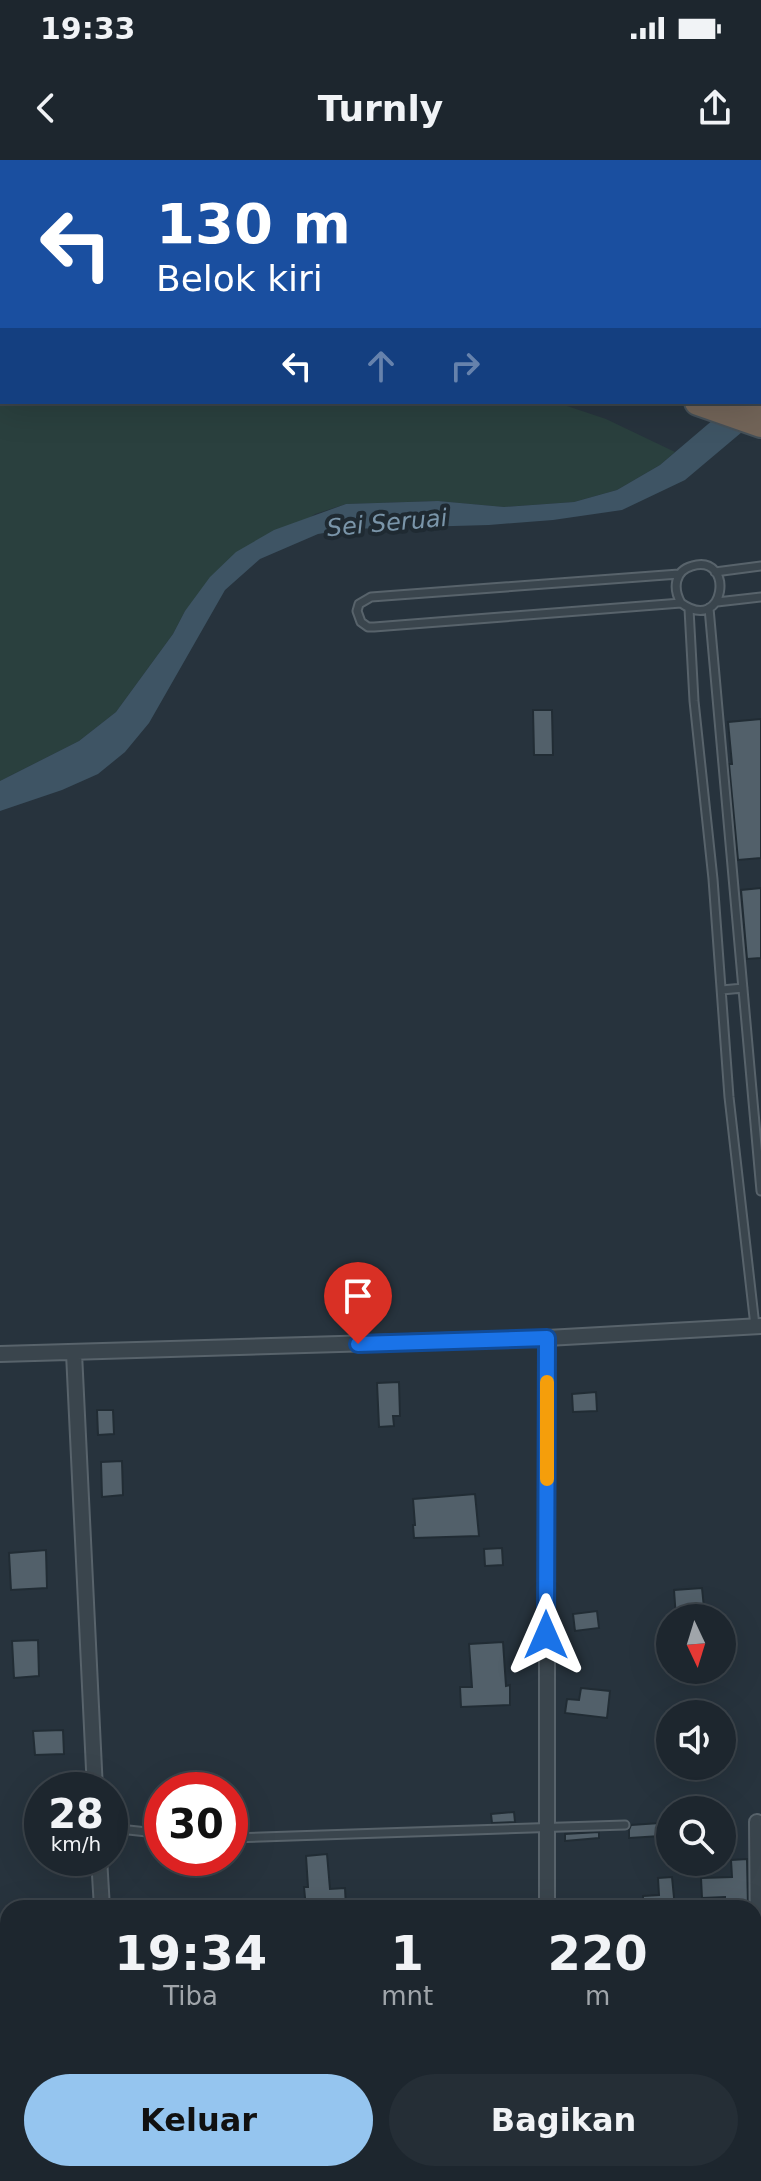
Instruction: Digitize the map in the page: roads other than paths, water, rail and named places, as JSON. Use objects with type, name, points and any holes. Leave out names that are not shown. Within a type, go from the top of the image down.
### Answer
[{"type":"highway","points":[[704,404],[761,424]]},
{"type":"street","points":[[0,1354],[547,1338],[758,1326]]},
{"type":"street","points":[[547,1338],[547,1900]]},
{"type":"street","points":[[74,1353],[94,1772]]},
{"type":"street","points":[[757,1822],[757,1900]]},
{"type":"street","points":[[100,1876],[102,1900]]},
{"type":"lane","points":[[717,602],[721,592],[720,581],[707,566],[687,567],[679,574],[675,583],[676,594],[689,609],[761,597]]},
{"type":"lane","points":[[715,572],[761,566]]},
{"type":"lane","points":[[679,574],[371,597],[359,604],[357,611],[361,622],[374,627],[681,603]]},
{"type":"lane","points":[[709,608],[761,1191]]},
{"type":"lane","points":[[689,609],[694,701],[713,879],[729,1097],[758,1326]]},
{"type":"lane","points":[[722,990],[743,988]]},
{"type":"lane","points":[[752,1290],[756,1295],[761,1295]]},
{"type":"lane","points":[[248,1837],[625,1825]]},
{"type":"water","name":"Sei Seruai","points":[[732,404],[761,404],[761,416],[685,480],[622,510],[489,525],[348,529],[318,534],[260,559],[225,590],[149,723],[125,752],[98,774],[0,811],[0,781],[79,741],[116,712],[210,577],[236,552],[274,530],[346,504],[438,501],[504,507],[574,502],[617,490],[660,465]]}]
